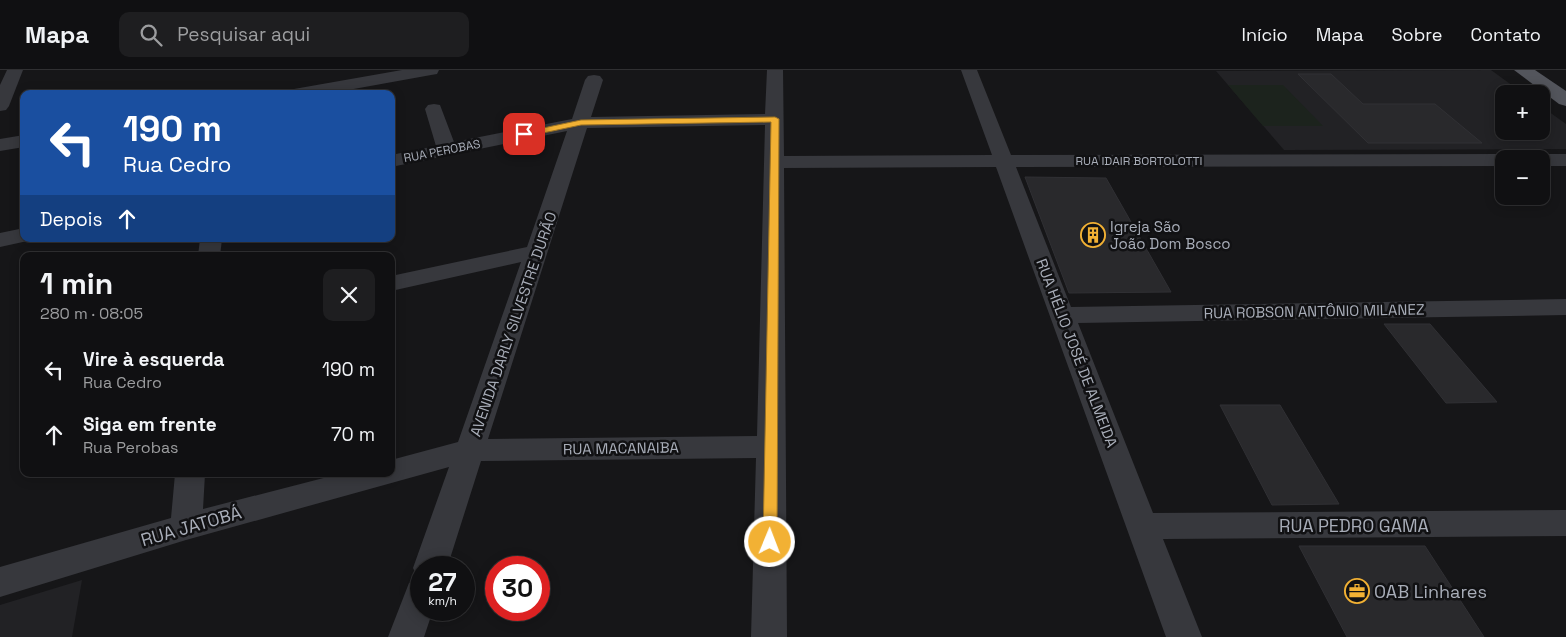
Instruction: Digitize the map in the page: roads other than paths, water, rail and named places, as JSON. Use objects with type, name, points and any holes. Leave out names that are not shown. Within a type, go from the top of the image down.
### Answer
[{"type":"main road","points":[[1504,70],[1525,85]]},
{"type":"main road","points":[[1523,70],[1566,100]]},
{"type":"main road","points":[[1550,103],[1566,114]]},
{"type":"street","points":[[0,106],[15,70]]},
{"type":"street","points":[[317,90],[431,70]]},
{"type":"street","points":[[769,637],[775,70]]},
{"type":"street","name":"RUA HÉLIO JOSÉ DE ALMEIDA","points":[[969,70],[1184,637]]},
{"type":"street","name":"AVENIDA DARLY SILVESTRE DURÃO","points":[[434,556],[594,80]]},
{"type":"street","points":[[434,109],[447,150]]},
{"type":"street","name":"RUA PEROBAS","points":[[395,160],[581,123],[775,119]]},
{"type":"street","points":[[0,145],[20,142]]},
{"type":"street","name":"RUA IDAIR BORTOLOTTI","points":[[774,162],[1495,160]]},
{"type":"street","points":[[1550,160],[1566,160]]},
{"type":"street","points":[[0,240],[20,236]]},
{"type":"street","points":[[395,283],[538,251]]},
{"type":"street","name":"RUA ROBSON ANTÔNIO MILANEZ","points":[[1062,315],[1566,307]]},
{"type":"street","name":"RUA MACANAIBA","points":[[470,450],[771,447]]},
{"type":"street","points":[[395,471],[470,450]]},
{"type":"street","points":[[186,527],[190,477]]},
{"type":"street","name":"RUA JATOBÁ","points":[[0,582],[186,527],[372,477]]},
{"type":"street","name":"RUA PEDRO GAMA","points":[[1142,526],[1566,523]]},
{"type":"street","points":[[406,637],[412,621]]},
{"type":"place","name":"Igreja São João Dom Bosco","points":[[1093,235]]},
{"type":"place","name":"OAB Linhares","points":[[1357,591]]}]
